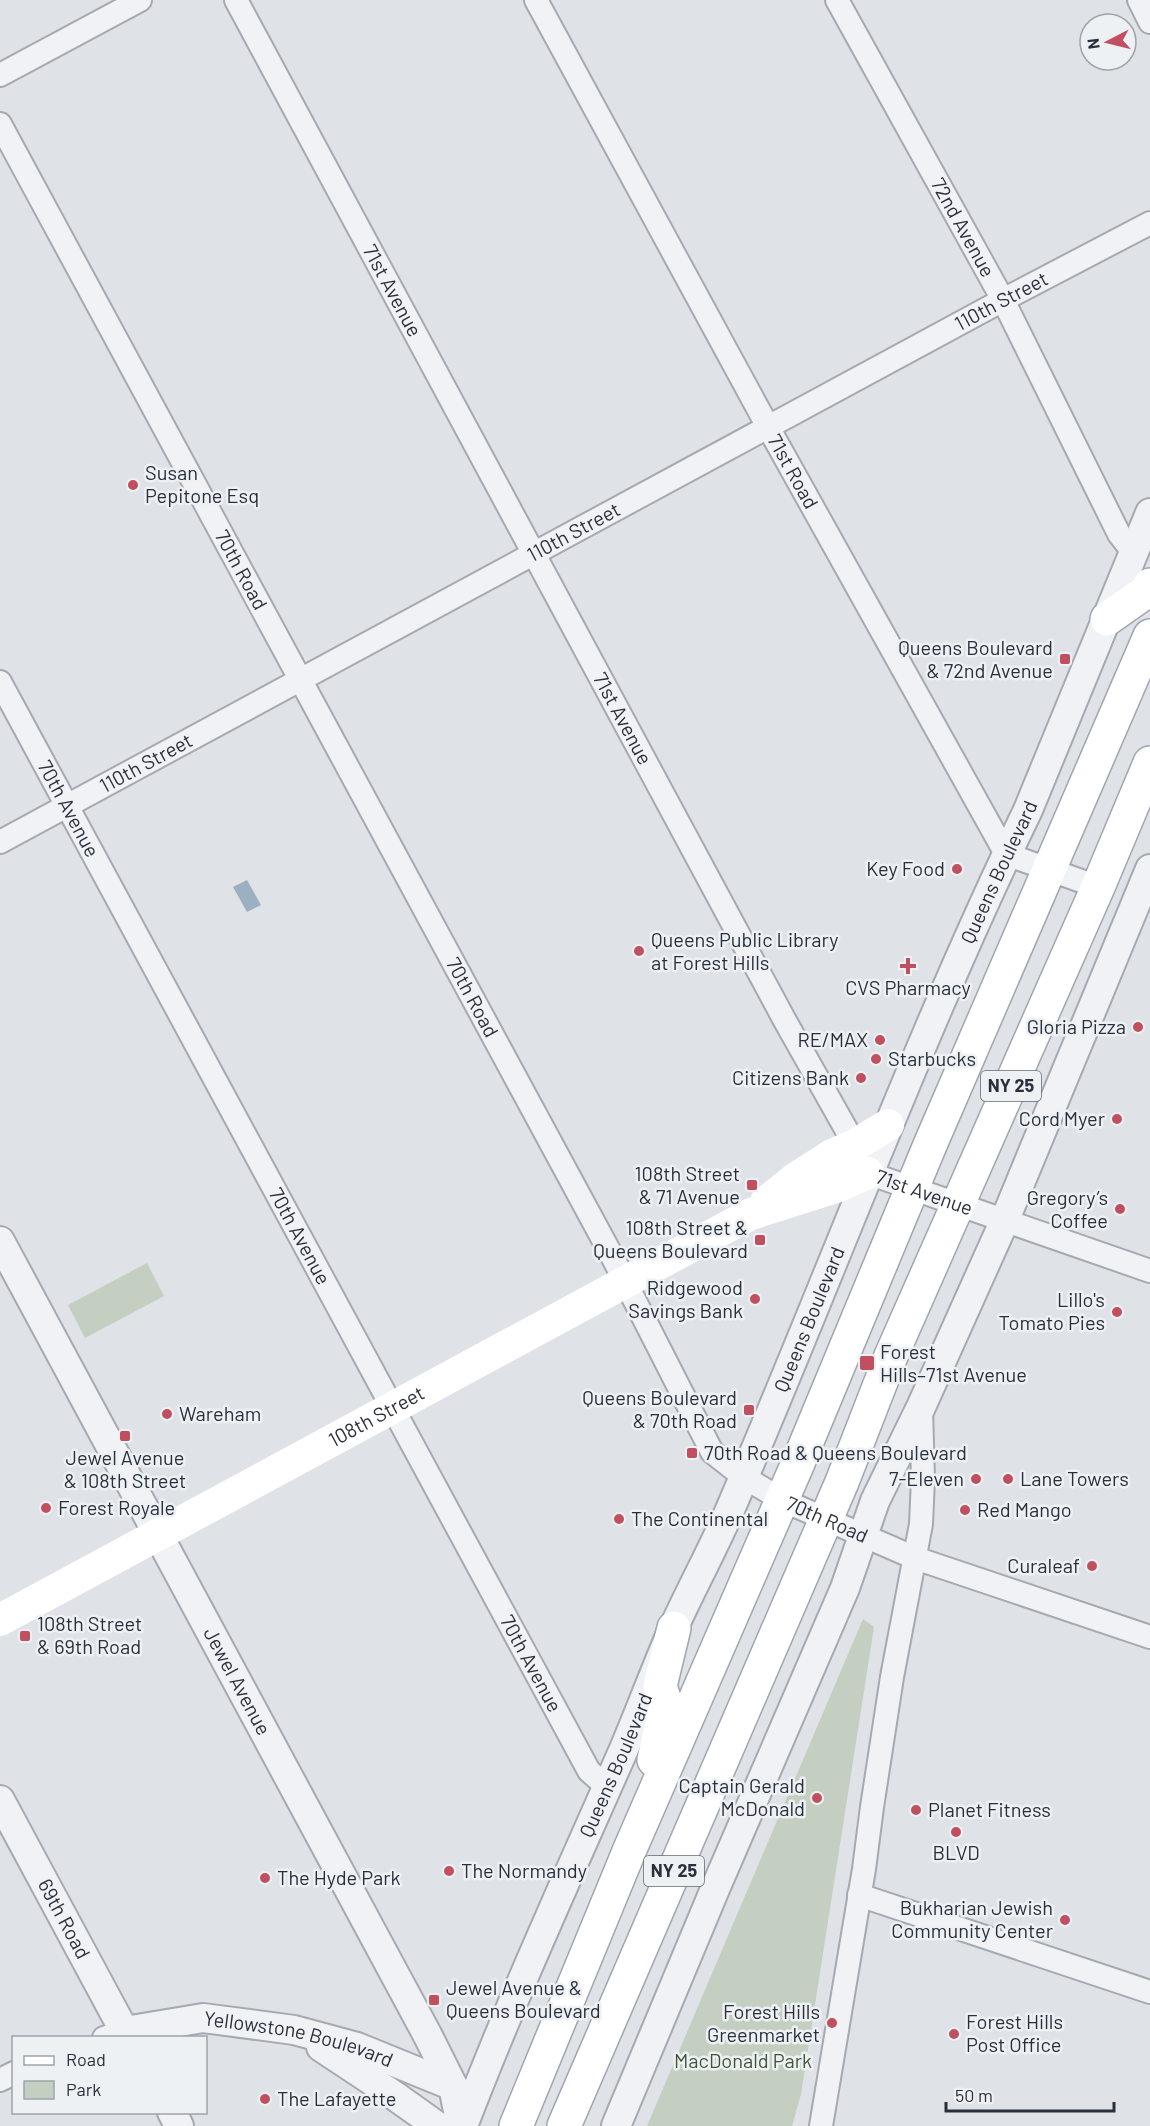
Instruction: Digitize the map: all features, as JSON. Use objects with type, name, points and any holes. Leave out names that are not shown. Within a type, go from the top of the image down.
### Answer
[{"type":"main road","points":[[1107,619],[1147,591],[1150,585]]},
{"type":"main road","name":"NY 25","points":[[516,2126],[640,1827],[782,1500],[912,1189],[1037,900],[1048,869],[1150,636]]},
{"type":"main road","name":"NY 25","points":[[564,2126],[826,1519],[891,1356],[1098,887],[1150,763]]},
{"type":"main road","name":"108th Street","points":[[0,1620],[751,1214],[796,1178],[832,1155],[855,1145],[888,1125]]},
{"type":"main road","name":"108th Street","points":[[751,1214],[839,1186],[868,1173]]},
{"type":"main road","points":[[640,1827],[666,1704],[660,1686],[674,1628]]},
{"type":"street","points":[[0,75],[140,0]]},
{"type":"street","name":"71st Avenue","points":[[236,0],[784,1019],[855,1145],[868,1173],[1150,1271]]},
{"type":"street","name":"71st Road","points":[[536,0],[768,427],[1006,854]]},
{"type":"street","name":"72nd Avenue","points":[[837,0],[1003,300],[1119,534],[1132,552]]},
{"type":"street","points":[[1138,0],[1150,21]]},
{"type":"street","name":"70th Road","points":[[0,124],[626,1282],[712,1452],[744,1477],[782,1500],[915,1558],[1150,1637]]},
{"type":"street","name":"110th Street","points":[[0,842],[1003,300],[1150,223]]},
{"type":"street","name":"Queens Boulevard","points":[[462,2126],[674,1628],[728,1515],[888,1125],[1006,854],[1028,810],[1107,619],[1132,552],[1150,513]]},
{"type":"street","name":"70th Avenue","points":[[0,682],[589,1771],[606,1786]]},
{"type":"street","points":[[1006,854],[1098,887]]},
{"type":"street","points":[[616,2126],[845,1588],[875,1501],[921,1407],[1004,1222],[1143,903],[1150,869]]},
{"type":"street","name":"Jewel Avenue","points":[[0,1241],[453,2086],[462,2126]]},
{"type":"street","points":[[821,2126],[892,1677],[921,1524],[921,1407]]},
{"type":"street","name":"69th Road","points":[[0,1800],[119,2035]]},
{"type":"street","points":[[859,1895],[1150,1992]]},
{"type":"street","name":"Yellowstone Boulevard","points":[[119,2035],[203,2018],[294,2030],[357,2048],[453,2086]]},
{"type":"street","points":[[294,2030],[358,2070],[437,2126]]},
{"type":"green space","points":[[147,1263],[164,1296],[85,1338],[68,1305]]},
{"type":"green space","name":"MacDonald Park","points":[[863,1619],[874,1627],[801,2094],[792,2126],[647,2126]]},
{"type":"water","points":[[247,880],[261,905],[247,912],[233,887]]},
{"type":"place","name":"Susan Pepitone Esq","points":[[133,485]]},
{"type":"place","name":"Queens Boulevard & 72nd Avenue","points":[[1065,659]]},
{"type":"place","name":"Key Food","points":[[957,869]]},
{"type":"place","name":"Queens Public Library at Forest Hills","points":[[639,951]]},
{"type":"place","name":"CVS Pharmacy","points":[[908,966]]},
{"type":"place","name":"Gloria Pizza","points":[[1138,1027]]},
{"type":"place","name":"RE/MAX","points":[[880,1040]]},
{"type":"place","name":"Starbucks","points":[[876,1059]]},
{"type":"place","name":"Citizens Bank","points":[[861,1078]]},
{"type":"place","name":"Cord Myer","points":[[1117,1119]]},
{"type":"place","name":"108th Street & 71 Avenue","points":[[752,1185]]},
{"type":"place","name":"Gregory’s Coffee","points":[[1120,1209]]},
{"type":"place","name":"108th Street & Queens Boulevard","points":[[760,1240]]},
{"type":"place","name":"Ridgewood Savings Bank","points":[[755,1299]]},
{"type":"place","name":"Lillo's Tomato Pies","points":[[1117,1312]]},
{"type":"place","name":"Forest Hills–71st Avenue","points":[[867,1363]]},
{"type":"place","name":"Queens Boulevard & 70th Road","points":[[749,1410]]},
{"type":"place","name":"Wareham","points":[[167,1414]]},
{"type":"place","name":"Jewel Avenue & 108th Street","points":[[125,1436]]},
{"type":"place","name":"70th Road & Queens Boulevard","points":[[692,1453]]},
{"type":"place","name":"7-Eleven","points":[[976,1479]]},
{"type":"place","name":"Lane Towers","points":[[1008,1479]]},
{"type":"place","name":"Forest Royale","points":[[46,1508]]},
{"type":"place","name":"Red Mango","points":[[965,1510]]},
{"type":"place","name":"The Continental","points":[[619,1519]]},
{"type":"place","name":"Curaleaf","points":[[1092,1566]]},
{"type":"place","name":"108th Street & 69th Road","points":[[25,1636]]},
{"type":"place","name":"Captain Gerald McDonald","points":[[817,1798]]},
{"type":"place","name":"Planet Fitness","points":[[916,1810]]},
{"type":"place","name":"BLVD","points":[[956,1832]]},
{"type":"place","name":"The Normandy","points":[[449,1871]]},
{"type":"place","name":"The Hyde Park","points":[[265,1878]]},
{"type":"place","name":"Bukharian Jewish Community Center","points":[[1065,1920]]},
{"type":"place","name":"Jewel Avenue & Queens Boulevard","points":[[434,2000]]},
{"type":"place","name":"Forest Hills Greenmarket","points":[[832,2023]]},
{"type":"place","name":"Forest Hills Post Office","points":[[954,2034]]},
{"type":"place","name":"The Lafayette","points":[[265,2099]]}]
